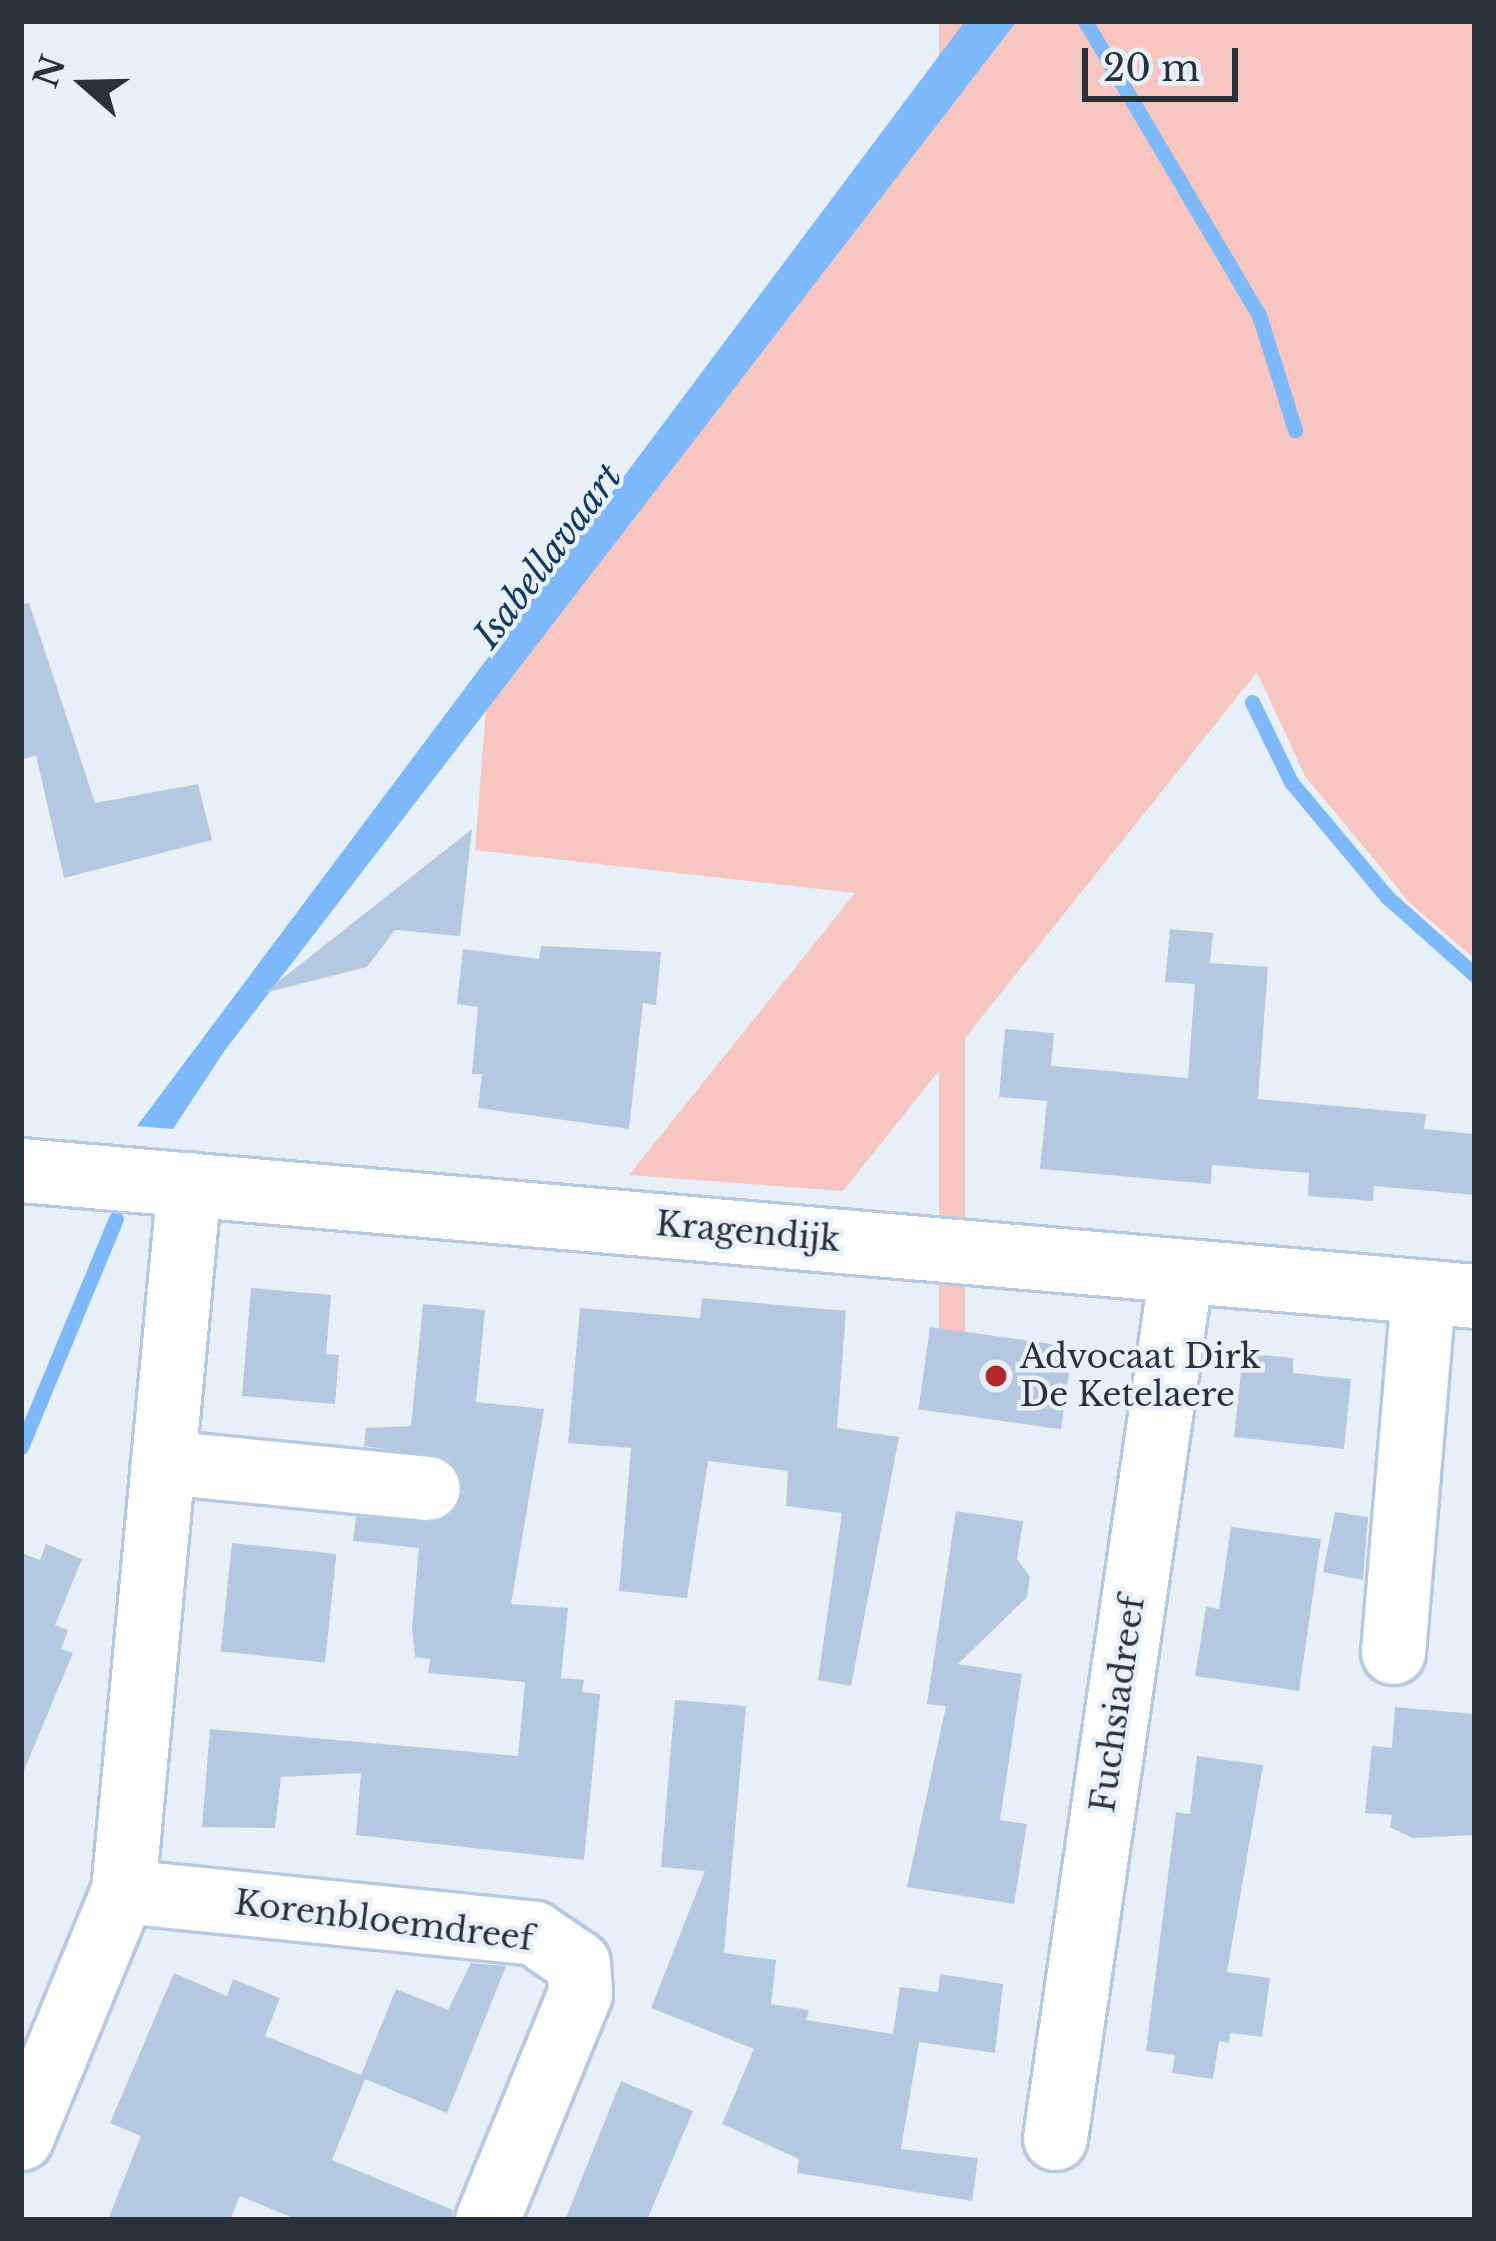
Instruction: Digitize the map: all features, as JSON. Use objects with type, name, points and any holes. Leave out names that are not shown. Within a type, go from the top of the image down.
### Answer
[{"type":"street","name":"Kragendijk","points":[[21,1170],[1449,1294]]},
{"type":"street","points":[[21,2138],[123,1891],[189,1184]]},
{"type":"street","name":"Fuchsiadreef","points":[[1054,2138],[1181,1270]]},
{"type":"street","points":[[1393,1652],[1449,1294]]},
{"type":"street","points":[[163,1462],[428,1488]]},
{"type":"street","name":"Korenbloemdreef","points":[[123,1891],[534,1933],[578,1963],[580,1993],[488,2220]]},
{"type":"shaded area","points":[[939,21],[965,21],[965,1401],[939,1401]]},
{"type":"shaded area","points":[[1017,21],[1475,21],[1475,959],[1410,903],[1305,776],[1257,672],[843,1191],[629,1175],[855,893],[475,850],[486,709]]},
{"type":"water","points":[[965,21],[1017,21],[225,1050],[173,1129],[137,1126]]},
{"type":"building","points":[[29,603],[95,803],[198,784],[212,840],[64,878],[36,755],[21,760],[21,604]]},
{"type":"building","points":[[472,829],[460,936],[395,930],[367,967],[264,993]]},
{"type":"building","points":[[1170,929],[1213,933],[1210,963],[1268,967],[1258,1099],[1426,1114],[1424,1129],[1475,1134],[1475,1195],[1374,1186],[1373,1201],[1308,1196],[1309,1173],[1212,1165],[1211,1184],[1040,1169],[1047,1101],[999,1097],[1005,1029],[1054,1033],[1051,1066],[1188,1078],[1195,984],[1165,982]]},
{"type":"building","points":[[541,946],[661,952],[656,1005],[643,1003],[629,1129],[478,1108],[482,1074],[472,1074],[478,1007],[457,1004],[463,949],[539,959]]},
{"type":"building","points":[[251,1288],[331,1295],[326,1354],[339,1355],[335,1404],[242,1396]]},
{"type":"building","points":[[702,1298],[846,1311],[837,1428],[899,1437],[851,1686],[818,1680],[842,1513],[786,1506],[788,1471],[708,1461],[687,1598],[619,1591],[631,1448],[568,1443],[580,1308],[700,1318]]},
{"type":"building","points":[[423,1304],[485,1310],[476,1402],[544,1409],[511,1604],[568,1608],[561,1678],[584,1680],[582,1692],[600,1694],[584,1860],[356,1835],[361,1773],[281,1777],[275,1828],[202,1827],[210,1729],[518,1756],[525,1682],[428,1673],[430,1659],[415,1657],[412,1627],[419,1548],[353,1541],[356,1517],[442,1521],[464,1493],[448,1458],[364,1446],[366,1428],[411,1426]]},
{"type":"building","points":[[930,1327],[1073,1347],[1061,1429],[918,1409]]},
{"type":"building","points":[[1243,1353],[1293,1358],[1293,1373],[1351,1379],[1344,1449],[1234,1437]]},
{"type":"building","points":[[956,1511],[1023,1521],[1017,1559],[1030,1577],[1027,1597],[958,1664],[1022,1674],[1000,1820],[1027,1824],[1014,1904],[907,1887],[946,1706],[927,1704]]},
{"type":"building","points":[[1335,1512],[1368,1517],[1363,1580],[1323,1572]]},
{"type":"building","points":[[1231,1527],[1321,1539],[1299,1691],[1195,1676],[1206,1607],[1219,1609]]},
{"type":"building","points":[[232,1543],[336,1554],[325,1662],[221,1651]]},
{"type":"building","points":[[46,1544],[82,1559],[55,1625],[68,1630],[61,1649],[73,1653],[22,1775],[21,1553],[40,1560]]},
{"type":"building","points":[[675,1700],[746,1706],[724,1953],[776,1960],[771,2004],[809,2010],[806,2020],[893,2034],[900,1987],[938,1992],[940,1974],[1003,1984],[995,2053],[919,2042],[901,2149],[978,2158],[972,2201],[797,2173],[799,2159],[722,2124],[754,2049],[651,2008],[705,1871],[661,1867]]},
{"type":"building","points":[[1395,1707],[1475,1714],[1473,1835],[1412,1838],[1390,1827],[1392,1815],[1365,1813],[1372,1746],[1392,1748]]},
{"type":"building","points":[[1197,1756],[1263,1765],[1227,1972],[1270,1978],[1262,2037],[1230,2033],[1229,2043],[1219,2041],[1213,2079],[1172,2073],[1175,2055],[1146,2051],[1176,1812],[1190,1814]]},
{"type":"building","points":[[471,1963],[506,1966],[447,2113],[365,2079],[332,2160],[453,2210],[452,2220],[298,2220],[240,2196],[230,2220],[108,2220],[141,2136],[110,2123],[174,1973],[227,1996],[233,1979],[280,1998],[265,2036],[361,2075],[396,1989],[448,2010]]},
{"type":"building","points":[[621,2081],[693,2111],[647,2220],[565,2220]]},
{"type":"waterway","points":[[1085,21],[1259,315],[1295,430]]},
{"type":"waterway","points":[[1252,702],[1291,782],[1387,897],[1475,975]]},
{"type":"waterway","name":"Isabellavaart","points":[[21,1447],[116,1219]]},
{"type":"place","name":"Advocaat Dirk De Ketelaere","points":[[996,1376]]}]
